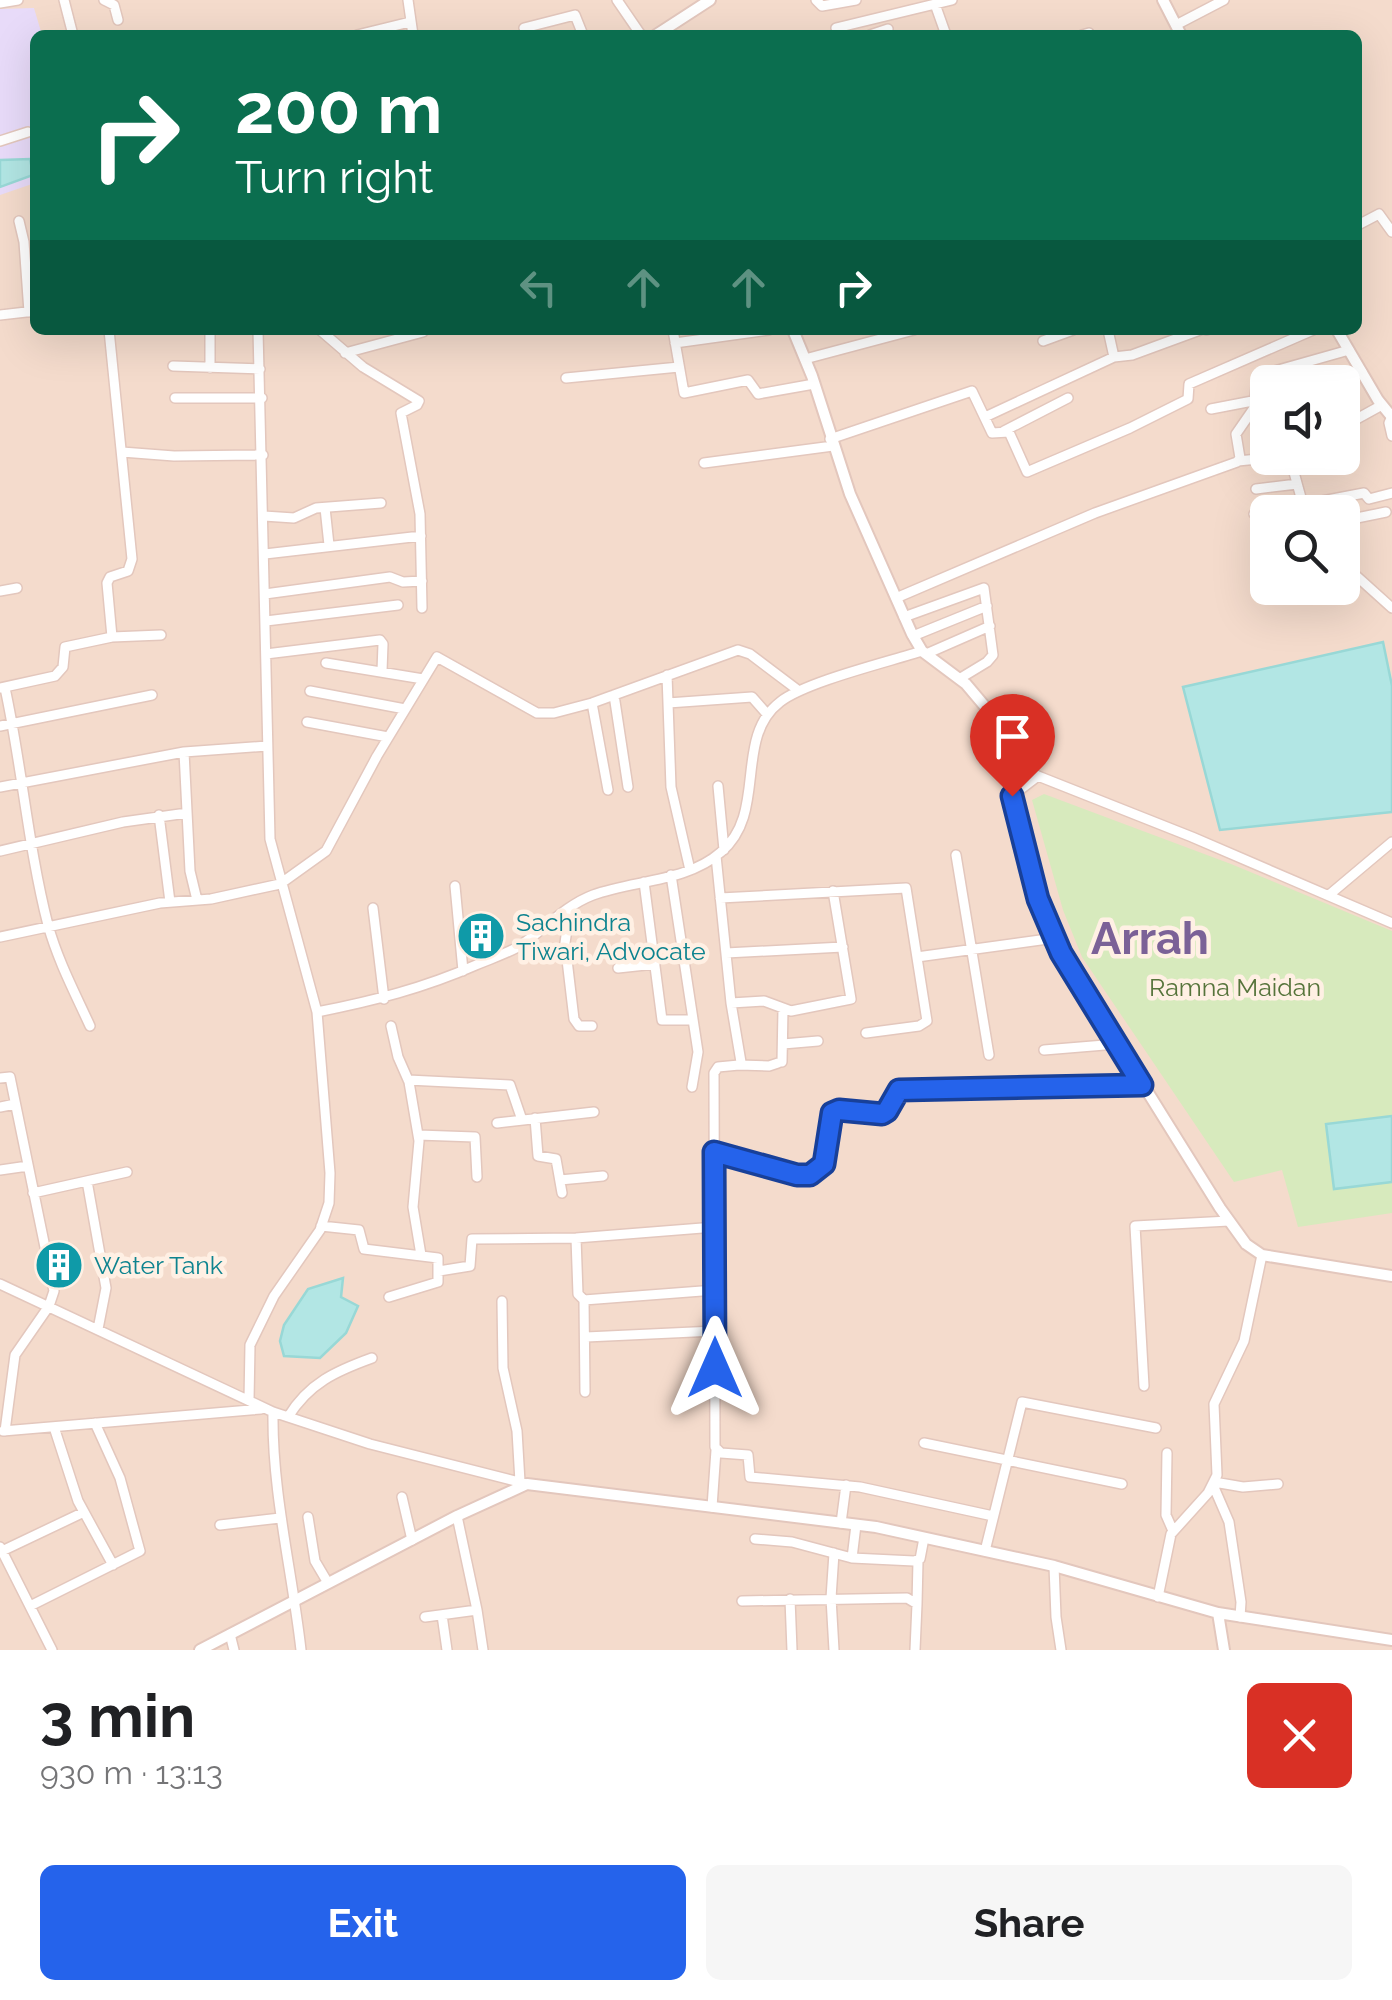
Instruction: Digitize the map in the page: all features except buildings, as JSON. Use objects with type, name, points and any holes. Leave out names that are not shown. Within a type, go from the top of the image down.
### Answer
[{"type":"street","points":[[0,3],[18,0]]},
{"type":"street","points":[[64,0],[71,30]]},
{"type":"street","points":[[104,0],[114,5],[118,20]]},
{"type":"street","points":[[408,0],[412,30]]},
{"type":"street","points":[[616,0],[637,30]]},
{"type":"street","points":[[664,30],[710,0]]},
{"type":"street","points":[[816,0],[822,6],[856,0]]},
{"type":"street","points":[[836,28],[952,0]]},
{"type":"street","points":[[1164,0],[1179,30],[1224,0]]},
{"type":"street","points":[[935,4],[944,30]]},
{"type":"street","points":[[524,28],[575,15],[581,30]]},
{"type":"street","points":[[377,30],[410,22]]},
{"type":"street","points":[[0,141],[28,132]]},
{"type":"street","points":[[1362,223],[1379,214],[1392,232]]},
{"type":"street","points":[[19,221],[30,294]]},
{"type":"street","points":[[0,315],[30,312]]},
{"type":"street","points":[[110,335],[132,559],[128,570],[107,583],[112,637]]},
{"type":"street","points":[[210,335],[210,368]]},
{"type":"street","points":[[249,1400],[250,1345],[274,1296],[321,1226],[329,1204],[330,1173],[317,1012],[270,839],[258,335]]},
{"type":"street","points":[[325,335],[345,353],[418,401],[402,414],[417,495],[422,608]]},
{"type":"street","points":[[345,353],[396,335]]},
{"type":"street","points":[[674,335],[685,393],[748,380],[758,394],[814,384]]},
{"type":"street","points":[[675,343],[706,335]]},
{"type":"street","points":[[794,335],[832,442],[904,617],[924,653],[983,700],[993,716],[1007,756],[1012,796],[1038,899],[1055,938],[1142,1085],[1246,1244],[1262,1255],[1392,1276]]},
{"type":"street","points":[[804,359],[895,335]]},
{"type":"street","points":[[1043,341],[1059,335]]},
{"type":"street","points":[[1110,335],[1114,357]]},
{"type":"street","points":[[985,417],[1114,357],[1132,355],[1190,335]]},
{"type":"street","points":[[1004,432],[1009,432],[1028,472],[1186,400],[1189,384],[1302,335]]},
{"type":"street","points":[[1341,335],[1392,417],[1392,436]]},
{"type":"street","points":[[1294,365],[1349,350]]},
{"type":"street","points":[[174,366],[260,370]]},
{"type":"street","points":[[566,378],[679,367]]},
{"type":"street","points":[[704,464],[832,442],[972,391],[993,434],[1068,398]]},
{"type":"street","points":[[175,398],[262,398]]},
{"type":"street","points":[[1211,409],[1250,402]]},
{"type":"street","points":[[1360,418],[1382,405]]},
{"type":"street","points":[[1238,461],[1235,436],[1250,415]]},
{"type":"street","points":[[122,452],[263,455]]},
{"type":"street","points":[[896,598],[1095,513],[1250,460]]},
{"type":"street","points":[[1295,475],[1300,495]]},
{"type":"street","points":[[1256,489],[1297,484]]},
{"type":"street","points":[[1356,495],[1364,493],[1369,498],[1392,493]]},
{"type":"street","points":[[264,516],[294,518],[310,510],[380,503]]},
{"type":"street","points":[[325,508],[328,546]]},
{"type":"street","points":[[1360,517],[1386,512]]},
{"type":"street","points":[[264,554],[421,536]]},
{"type":"street","points":[[265,594],[390,578],[404,582],[422,580]]},
{"type":"street","points":[[1360,579],[1392,608]]},
{"type":"street","points":[[904,617],[981,587],[985,589],[992,658],[959,679]]},
{"type":"street","points":[[0,591],[17,588]]},
{"type":"street","points":[[266,622],[398,606]]},
{"type":"street","points":[[914,636],[987,606]]},
{"type":"street","points":[[317,1012],[384,999],[463,971],[517,948],[591,896],[690,870],[720,853],[742,824],[750,796],[756,738],[767,714],[778,702],[924,653],[990,626]]},
{"type":"street","points":[[90,1026],[49,927],[3,688],[55,676],[63,667],[63,649],[68,644],[161,635]]},
{"type":"street","points":[[266,654],[380,640],[382,671]]},
{"type":"street","points":[[0,937],[280,884],[326,851],[437,657],[537,713],[592,704],[738,650],[750,654],[799,692]]},
{"type":"street","points":[[326,663],[424,680]]},
{"type":"street","points":[[667,676],[671,787],[690,870]]},
{"type":"street","points":[[310,691],[405,709]]},
{"type":"street","points":[[0,726],[152,695]]},
{"type":"street","points":[[614,695],[628,787]]},
{"type":"street","points":[[668,703],[752,697],[767,714]]},
{"type":"street","points":[[592,704],[608,790]]},
{"type":"street","points":[[307,722],[388,737]]},
{"type":"street","points":[[0,787],[184,752],[267,746]]},
{"type":"street","points":[[184,752],[190,871],[197,900]]},
{"type":"street","points":[[1007,756],[1038,776],[1392,922]]},
{"type":"street","points":[[1012,796],[1038,776]]},
{"type":"street","points":[[718,786],[720,898],[739,1065]]},
{"type":"street","points":[[0,851],[160,816],[187,814]]},
{"type":"street","points":[[160,816],[170,902]]},
{"type":"street","points":[[1329,895],[1392,842]]},
{"type":"street","points":[[956,855],[989,1056]]},
{"type":"street","points":[[671,875],[698,1058],[692,1087]]},
{"type":"street","points":[[644,882],[663,1021],[693,1020]]},
{"type":"street","points":[[455,886],[463,971]]},
{"type":"street","points":[[720,898],[906,888],[926,1023],[866,1033]]},
{"type":"street","points":[[731,1003],[764,1001],[795,1010],[852,999],[833,891]]},
{"type":"street","points":[[372,908],[384,999]]},
{"type":"street","points":[[570,908],[565,943],[574,1019],[579,1026],[592,1026]]},
{"type":"street","points":[[917,957],[1055,938]]},
{"type":"street","points":[[726,954],[843,947]]},
{"type":"street","points":[[618,968],[655,964]]},
{"type":"street","points":[[712,1507],[716,1450],[715,1070],[780,1063],[783,1009]]},
{"type":"street","points":[[391,1026],[408,1080],[418,1135],[413,1207],[421,1255]]},
{"type":"street","points":[[782,1044],[818,1042]]},
{"type":"street","points":[[1044,1050],[1117,1044]]},
{"type":"street","points":[[0,1078],[10,1078],[54,1291],[49,1306],[15,1355],[2,1431],[269,1410]]},
{"type":"street","points":[[408,1080],[510,1085],[522,1120]]},
{"type":"street","points":[[714,1152],[797,1175],[810,1175],[824,1164],[832,1113],[839,1110],[882,1114],[899,1090],[1142,1085]]},
{"type":"street","points":[[0,1107],[15,1104]]},
{"type":"street","points":[[497,1124],[594,1112]]},
{"type":"street","points":[[535,1118],[538,1156],[556,1159],[562,1193]]},
{"type":"street","points":[[418,1135],[475,1137],[477,1177]]},
{"type":"street","points":[[0,1170],[28,1166]]},
{"type":"street","points":[[33,1193],[126,1172]]},
{"type":"street","points":[[560,1180],[603,1176]]},
{"type":"street","points":[[88,1181],[106,1288],[98,1330]]},
{"type":"street","points":[[1144,1386],[1134,1226],[1229,1221]]},
{"type":"street","points":[[321,1226],[359,1230],[364,1248],[438,1258],[438,1282],[388,1297]]},
{"type":"street","points":[[439,1271],[470,1266],[472,1239],[576,1238],[714,1227]]},
{"type":"street","points":[[576,1238],[578,1294],[584,1300],[585,1392]]},
{"type":"street","points":[[1240,1616],[1229,1522],[1214,1484],[1218,1459],[1214,1404],[1244,1341],[1262,1255]]},
{"type":"street","points":[[0,1284],[269,1410],[370,1444],[523,1483],[856,1524],[1054,1566],[1218,1613],[1392,1640]]},
{"type":"street","points":[[584,1300],[715,1290]]},
{"type":"street","points":[[502,1301],[503,1368],[517,1430],[523,1483]]},
{"type":"street","points":[[586,1337],[715,1331]]},
{"type":"street","points":[[288,1417],[298,1400],[321,1379],[372,1358]]},
{"type":"street","points":[[985,1550],[1019,1406],[1024,1402],[1156,1428]]},
{"type":"street","points":[[269,1410],[274,1475],[301,1650]]},
{"type":"street","points":[[30,1606],[140,1551],[120,1478],[95,1423]]},
{"type":"street","points":[[54,1427],[68,1476],[112,1565]]},
{"type":"street","points":[[924,1444],[1122,1484]]},
{"type":"street","points":[[716,1450],[748,1454],[750,1477],[846,1485],[993,1516]]},
{"type":"street","points":[[1167,1453],[1166,1515],[1173,1531]]},
{"type":"street","points":[[200,1650],[523,1483]]},
{"type":"street","points":[[1214,1484],[1243,1488],[1278,1484]]},
{"type":"street","points":[[1158,1597],[1173,1531],[1214,1484]]},
{"type":"street","points":[[841,1523],[846,1485]]},
{"type":"street","points":[[402,1497],[412,1540]]},
{"type":"street","points":[[52,1650],[1,1549],[84,1512]]},
{"type":"street","points":[[457,1516],[483,1650]]},
{"type":"street","points":[[308,1517],[316,1562],[328,1583]]},
{"type":"street","points":[[220,1524],[280,1518]]},
{"type":"street","points":[[852,1558],[856,1524]]},
{"type":"street","points":[[914,1650],[918,1561],[924,1538]]},
{"type":"street","points":[[755,1539],[792,1542],[852,1558],[918,1561]]},
{"type":"street","points":[[834,1553],[834,1650]]},
{"type":"street","points":[[1054,1566],[1061,1650]]},
{"type":"street","points":[[742,1600],[907,1598],[917,1604]]},
{"type":"street","points":[[790,1599],[792,1650]]},
{"type":"street","points":[[426,1618],[476,1610]]},
{"type":"street","points":[[1218,1613],[1224,1650]]},
{"type":"street","points":[[442,1615],[446,1650]]},
{"type":"street","points":[[230,1634],[234,1650]]},
{"type":"shaded area","points":[[0,0],[1392,0],[1392,1650],[0,1650]]},
{"type":"shaded area","points":[[34,8],[41,30],[30,30],[30,185],[0,195],[0,9]]},
{"type":"green space","name":"Ramna Maidan","points":[[1044,794],[1231,864],[1392,931],[1392,1213],[1298,1227],[1282,1170],[1234,1182],[1082,957],[1063,910],[1032,800]]},
{"type":"water","points":[[30,159],[30,176],[0,187],[0,160]]},
{"type":"water","points":[[1383,642],[1392,686],[1392,812],[1220,830],[1183,687]]},
{"type":"water","points":[[1392,1116],[1392,1182],[1334,1189],[1326,1124]]},
{"type":"water","points":[[343,1278],[341,1297],[358,1306],[346,1333],[320,1358],[284,1356],[280,1341],[284,1325],[308,1289]]},
{"type":"place","name":"Sachindra Tiwari, Advocate","points":[[481,936]]},
{"type":"place","name":"Water Tank","points":[[59,1265]]},
{"type":"district","name":"Arrah","points":[[1150,938]]},
{"type":"route","points":[[715,1368],[714,1152],[797,1175],[810,1175],[824,1164],[830,1116],[834,1111],[882,1114],[899,1090],[1142,1085],[1061,953],[1038,899],[1012,796]]}]
